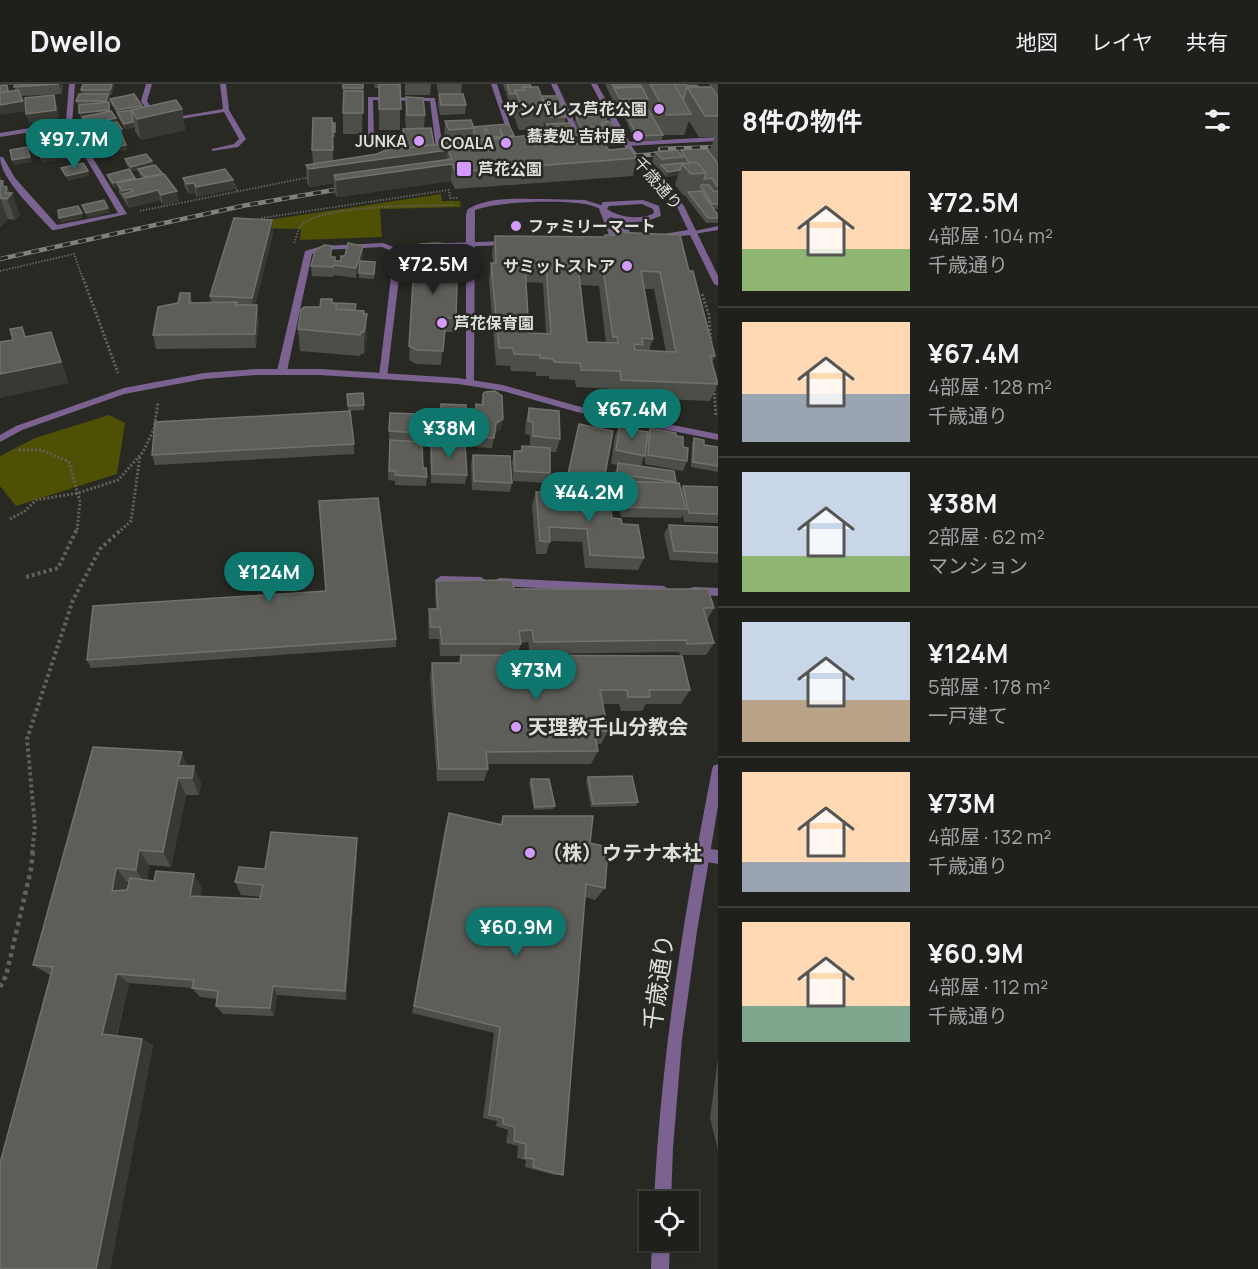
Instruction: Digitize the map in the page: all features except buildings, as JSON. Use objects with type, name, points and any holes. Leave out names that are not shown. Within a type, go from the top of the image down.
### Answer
[{"type":"street","points":[[1,163],[33,205],[47,217],[55,228],[123,214],[69,124],[72,84]]},
{"type":"street","points":[[149,84],[144,100],[157,122],[226,110]]},
{"type":"street","points":[[214,150],[236,146],[243,139],[226,110],[223,84]]},
{"type":"street","points":[[494,84],[517,149]]},
{"type":"street","points":[[554,84],[582,145],[571,146]]},
{"type":"street","name":"千歳通り","points":[[594,84],[626,144],[680,206],[718,284]]},
{"type":"street","points":[[371,137],[370,98],[398,95],[433,99],[441,156],[452,155]]},
{"type":"street","points":[[0,135],[69,124]]},
{"type":"street","points":[[626,144],[718,139]]},
{"type":"street","points":[[469,382],[470,214],[477,206],[568,201],[587,202],[604,210],[628,219],[649,219],[658,214],[652,204],[644,202],[611,202],[604,210]]},
{"type":"street","points":[[604,210],[614,238]]},
{"type":"street","points":[[628,219],[622,222],[628,237]]},
{"type":"street","points":[[649,237],[718,228]]},
{"type":"street","points":[[603,238],[639,237]]},
{"type":"street","points":[[384,376],[397,261],[401,253],[418,246],[513,242]]},
{"type":"street","points":[[282,371],[308,253],[322,248],[383,245],[401,253]]},
{"type":"street","points":[[0,439],[19,428],[124,391],[229,373],[282,371],[469,382],[523,393],[597,413],[718,437]]},
{"type":"street","points":[[441,580],[718,592]]},
{"type":"street","name":"千歳通り","points":[[663,1191],[668,1086],[702,855],[718,770]]},
{"type":"street","points":[[702,855],[718,857]]},
{"type":"street","points":[[660,1269],[661,1251]]},
{"type":"path","points":[[214,150],[238,192]]},
{"type":"path","points":[[123,214],[316,176]]},
{"type":"path","points":[[261,218],[449,190],[450,198],[467,198]]},
{"type":"path","points":[[0,271],[75,254],[124,391]]},
{"type":"path","points":[[701,293],[709,315],[711,349]]},
{"type":"path","points":[[713,384],[716,419]]},
{"type":"path","points":[[10,519],[26,511],[36,500],[78,493],[118,480],[140,456],[154,429],[159,405],[153,386]]},
{"type":"path","points":[[10,450],[42,450],[69,462],[80,502],[77,532],[58,568],[26,577]]},
{"type":"path","points":[[0,987],[6,976],[31,869],[35,826],[27,739],[73,600],[100,549],[131,521],[140,456]]},
{"type":"shaded area","points":[[441,194],[442,201],[460,201],[461,207],[380,209],[382,237],[300,240],[301,229],[252,228],[261,221]]},
{"type":"shaded area","points":[[109,415],[125,423],[117,474],[16,506],[0,486],[0,456],[35,438]]},
{"type":"railway","points":[[660,149],[718,147]]},
{"type":"railway","points":[[619,157],[670,153]]},
{"type":"railway","points":[[0,259],[242,206],[351,187]]},
{"type":"place","name":"サンパレス芦花公園","points":[[659,109]]},
{"type":"place","name":"蕎麦処 吉村屋","points":[[638,136]]},
{"type":"place","name":"JUNKA","points":[[419,141]]},
{"type":"place","name":"COALA","points":[[506,143]]},
{"type":"place","name":"芦花公園","points":[[464,169]]},
{"type":"place","name":"ファミリーマート","points":[[516,226]]},
{"type":"place","name":"サミットストア","points":[[627,266]]},
{"type":"place","name":"芦花保育園","points":[[442,323]]},
{"type":"place","name":"天理教千山分教会","points":[[516,727]]},
{"type":"place","name":"（株）ウテナ本社","points":[[530,853]]}]
